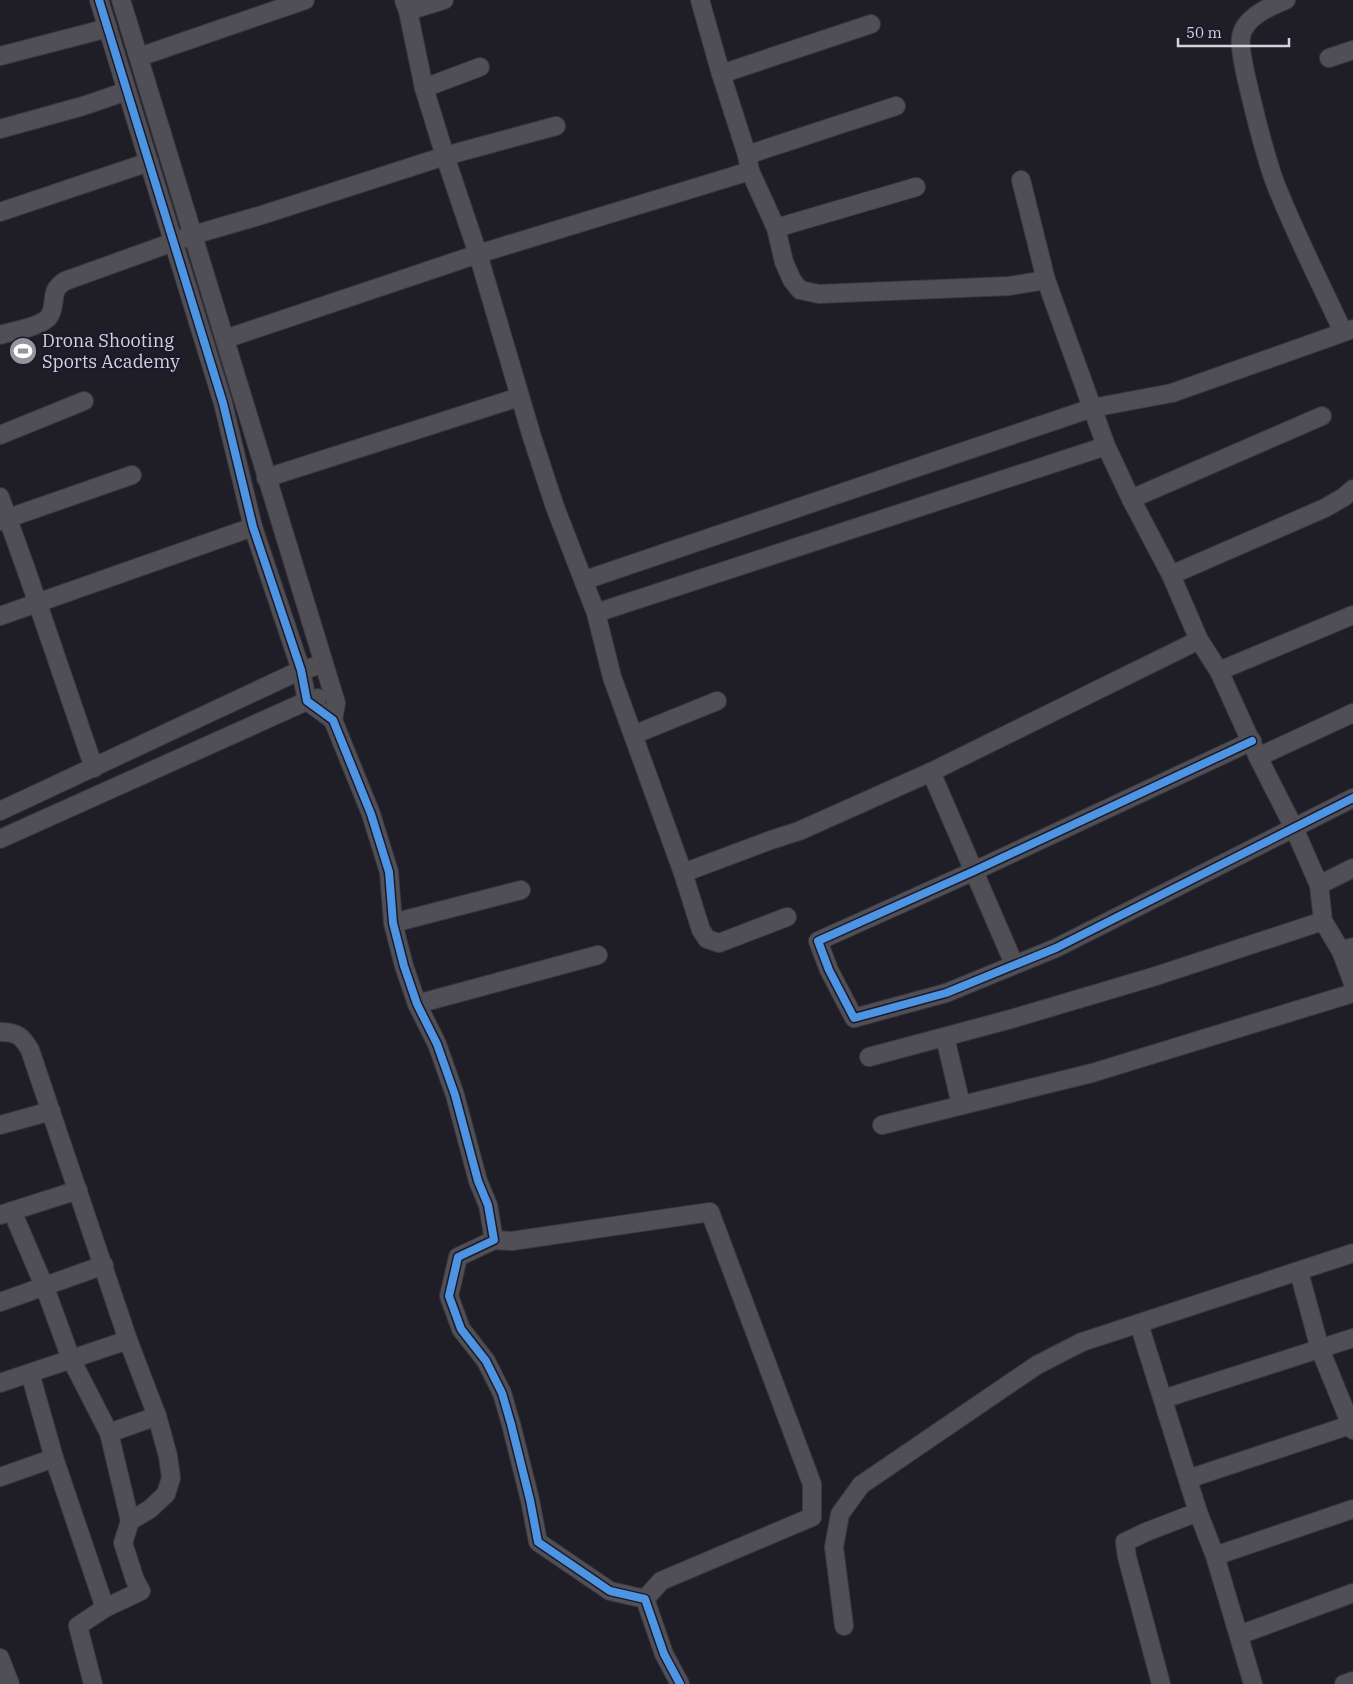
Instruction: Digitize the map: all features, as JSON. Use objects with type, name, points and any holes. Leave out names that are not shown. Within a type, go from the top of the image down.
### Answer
[{"type":"street","points":[[99,0],[223,403],[253,527],[301,670],[307,700],[332,720],[372,814],[389,872],[393,923],[404,966],[417,1004],[437,1044],[455,1095],[478,1181],[488,1205],[494,1240]]},
{"type":"street","points":[[121,0],[336,703],[332,720]]},
{"type":"street","points":[[139,57],[304,0]]},
{"type":"street","points":[[444,0],[406,6],[424,88],[444,156],[478,254],[519,397],[555,507],[585,580],[596,613],[612,677],[683,872],[701,930],[707,940],[719,943],[787,917]]},
{"type":"street","points":[[700,0],[749,163],[776,228],[784,262],[792,280],[800,290],[819,294],[1009,286],[1046,280]]},
{"type":"street","points":[[585,580],[1092,408],[1172,393],[1348,331],[1298,236],[1274,179],[1255,114],[1243,63],[1241,36],[1250,21],[1267,8],[1286,0]]},
{"type":"street","points":[[721,74],[871,24]]},
{"type":"street","points":[[0,56],[108,28]]},
{"type":"street","points":[[1329,58],[1353,50]]},
{"type":"street","points":[[424,88],[480,67]]},
{"type":"street","points":[[0,128],[83,106],[127,91]]},
{"type":"street","points":[[225,339],[749,163],[896,106]]},
{"type":"street","points":[[0,335],[38,324],[48,318],[54,306],[54,291],[65,281],[193,235],[262,215],[444,156],[556,126]]},
{"type":"street","points":[[0,212],[149,162]]},
{"type":"street","points":[[1020,180],[1046,280],[1106,446],[1131,499],[1171,575],[1199,640],[1219,671],[1294,828],[1319,885],[1323,921],[1347,949],[1353,983]]},
{"type":"street","points":[[776,228],[916,187]]},
{"type":"street","points":[[266,478],[519,397]]},
{"type":"street","points":[[0,435],[84,401]]},
{"type":"street","points":[[1131,499],[1322,416]]},
{"type":"street","points":[[596,613],[1106,446]]},
{"type":"street","points":[[4,520],[132,475]]},
{"type":"street","points":[[1171,575],[1325,508],[1344,497],[1353,489]]},
{"type":"street","points":[[0,497],[4,520],[38,602],[94,768]]},
{"type":"street","points":[[0,616],[253,527]]},
{"type":"street","points":[[1219,671],[1353,615]]},
{"type":"street","points":[[683,872],[799,831],[931,772],[1199,640]]},
{"type":"street","points":[[0,811],[301,670],[324,664]]},
{"type":"street","points":[[0,839],[307,700],[333,694]]},
{"type":"street","points":[[632,735],[717,701]]},
{"type":"street","points":[[1353,712],[1255,749],[818,941],[854,1018],[946,993],[1056,948],[1353,798]]},
{"type":"street","points":[[931,772],[1014,964]]},
{"type":"street","points":[[1319,885],[1353,868]]},
{"type":"street","points":[[393,923],[521,890]]},
{"type":"street","points":[[869,1057],[1156,976],[1323,921]]},
{"type":"street","points":[[417,1004],[598,955]]},
{"type":"street","points":[[882,1125],[1092,1073],[1353,993]]},
{"type":"street","points":[[0,1032],[15,1033],[24,1039],[30,1050],[128,1340],[156,1416],[168,1456],[171,1478],[166,1494],[150,1508],[130,1521]]},
{"type":"street","points":[[945,1037],[960,1105]]},
{"type":"street","points":[[0,1125],[51,1112]]},
{"type":"street","points":[[78,1190],[6,1213],[45,1288],[70,1359],[109,1433],[130,1521],[123,1543],[135,1580],[141,1591],[105,1608],[78,1626],[93,1684]]},
{"type":"street","points":[[710,1212],[812,1484],[812,1518],[661,1581],[645,1599],[610,1591],[538,1542],[512,1424],[502,1393],[486,1361],[461,1329],[449,1296],[458,1257],[494,1240],[512,1241],[710,1212]]},
{"type":"street","points":[[844,1626],[834,1547],[840,1514],[861,1485],[1037,1365],[1082,1342],[1353,1254]]},
{"type":"street","points":[[0,1302],[104,1266]]},
{"type":"street","points":[[1188,1479],[1352,1426],[1320,1349],[1299,1272]]},
{"type":"street","points":[[1138,1324],[1198,1512],[1215,1556],[1253,1684]]},
{"type":"street","points":[[1163,1399],[1353,1338]]},
{"type":"street","points":[[0,1383],[128,1340]]},
{"type":"street","points":[[30,1372],[54,1458],[105,1608]]},
{"type":"street","points":[[109,1433],[156,1416]]},
{"type":"street","points":[[0,1477],[54,1458]]},
{"type":"street","points":[[1215,1556],[1353,1509]]},
{"type":"street","points":[[1161,1684],[1127,1557],[1125,1542],[1198,1512]]},
{"type":"street","points":[[1240,1635],[1353,1593]]},
{"type":"street","points":[[645,1599],[664,1654],[680,1684]]},
{"type":"street","points":[[0,1658],[10,1684]]},
{"type":"street","points":[[1344,1684],[1353,1681]]},
{"type":"cycle path","points":[[99,0],[223,403],[253,527],[301,670],[307,701],[333,720],[371,814],[389,872],[393,923],[404,966],[417,1004],[437,1044],[455,1095],[478,1181],[488,1205],[494,1240],[458,1257],[449,1296],[461,1329],[486,1361],[502,1393],[530,1500],[538,1542],[610,1591],[645,1599],[664,1654],[680,1684]]},
{"type":"cycle path","points":[[1252,741],[974,871],[818,941],[829,970],[854,1018],[946,993],[1056,948],[1353,798]]},
{"type":"place","name":"Drona Shooting Sports Academy","points":[[23,351]]}]
